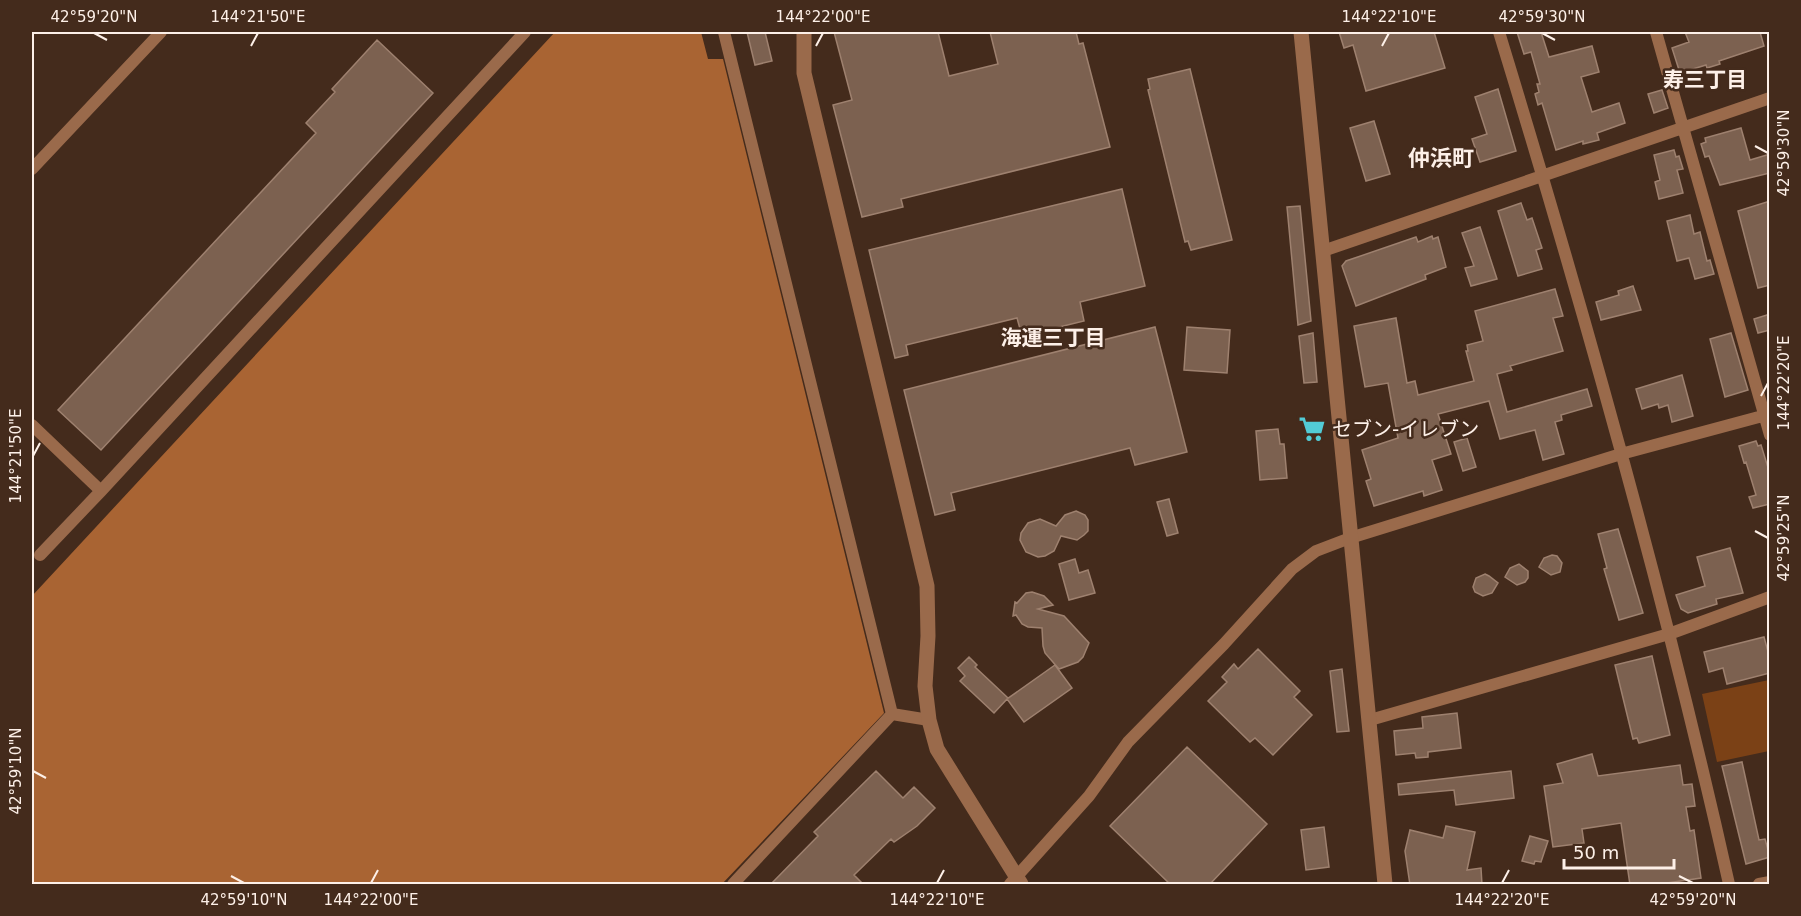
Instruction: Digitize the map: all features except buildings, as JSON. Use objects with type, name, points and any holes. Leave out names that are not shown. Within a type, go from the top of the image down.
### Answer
[{"type":"street","points":[[32,169],[161,32]]},
{"type":"street","points":[[40,555],[102,491],[525,32]]},
{"type":"street","points":[[724,32],[892,714]]},
{"type":"street","points":[[804,32],[804,73],[927,586],[928,636],[925,686],[929,720],[937,749],[1016,882],[1089,796],[1128,742],[1224,644],[1292,569],[1316,551],[1350,538],[1621,454],[1767,415]]},
{"type":"street","points":[[1301,32],[1385,885]]},
{"type":"street","points":[[1499,32],[1543,174],[1621,454],[1669,634],[1728,885]]},
{"type":"street","points":[[1656,32],[1767,415],[1770,435]]},
{"type":"street","points":[[1323,251],[1770,98]]},
{"type":"street","points":[[32,425],[102,491]]},
{"type":"street","points":[[1370,720],[1669,634],[1770,597]]},
{"type":"street","points":[[892,714],[929,720]]},
{"type":"street","points":[[733,885],[892,714]]},
{"type":"street","points":[[1759,885],[1770,882]]},
{"type":"shaded area","points":[[555,32],[701,32],[708,59],[723,59],[884,713],[722,884],[32,884],[32,596]]},
{"type":"shaded area","points":[[1769,680],[1769,751],[1717,762],[1702,694]]},
{"type":"place","name":"セブン-イレブン","points":[[1312,429]]},
{"type":"district","name":"寿三丁目","points":[[1705,80]]},
{"type":"district","name":"仲浜町","points":[[1441,158]]},
{"type":"district","name":"海運三丁目","points":[[1053,338]]}]
